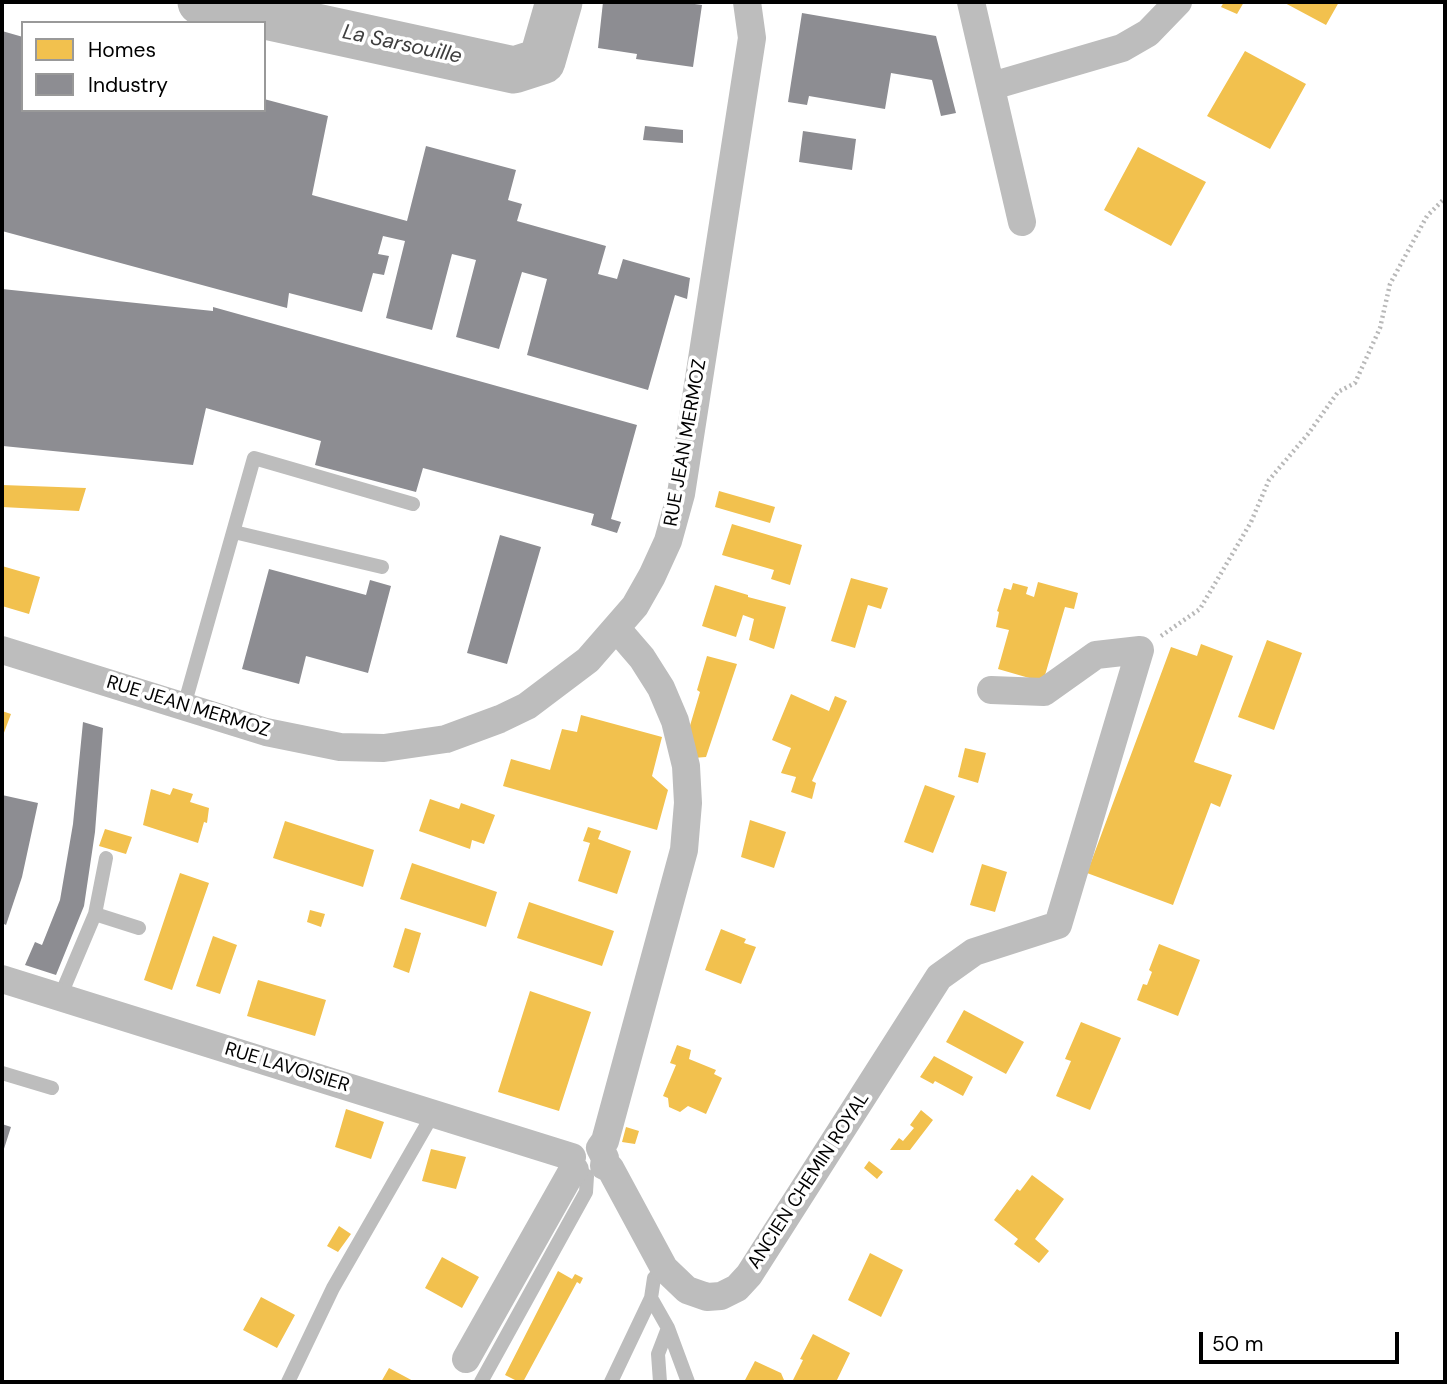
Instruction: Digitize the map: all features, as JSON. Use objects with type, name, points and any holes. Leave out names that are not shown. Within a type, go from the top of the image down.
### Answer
[{"type":"street","name":"RUE JEAN MERMOZ","points":[[2,650],[266,732],[340,747],[384,748],[446,739],[500,719],[527,706],[588,660],[635,606],[652,576],[668,541],[681,494],[752,38],[747,2]]},
{"type":"street","points":[[971,2],[1022,222]]},
{"type":"street","points":[[992,86],[1122,48],[1148,33],[1178,2]]},
{"type":"street","points":[[466,1359],[571,1173],[588,1163],[605,1141],[684,850],[688,803],[685,766],[675,720],[661,688],[642,658],[617,629]]},
{"type":"street","points":[[991,690],[1044,692],[1096,655],[1140,650]]},
{"type":"street","name":"ANCIEN CHEMIN ROYAL","points":[[588,1163],[610,1168],[664,1268],[687,1290],[706,1297],[721,1296],[737,1288],[749,1275],[939,977],[974,952],[1058,925],[1140,650]]},
{"type":"street","name":"RUE LAVOISIER","points":[[2,979],[588,1163]]},
{"type":"lane","points":[[184,706],[254,458],[414,504]]},
{"type":"lane","points":[[234,532],[382,567]]},
{"type":"lane","points":[[60,997],[95,914],[106,858]]},
{"type":"lane","points":[[95,914],[139,928]]},
{"type":"lane","points":[[2,1073],[52,1088]]},
{"type":"lane","points":[[288,1382],[333,1288],[433,1114]]},
{"type":"lane","points":[[481,1382],[586,1192],[588,1163]]},
{"type":"lane","points":[[611,1382],[651,1298],[654,1278],[664,1268]]},
{"type":"lane","points":[[651,1298],[668,1328],[688,1382]]},
{"type":"lane","points":[[660,1382],[658,1354],[668,1328]]},
{"type":"path","points":[[1140,650],[1200,609],[1251,522],[1269,480],[1308,434],[1338,392],[1354,383],[1380,328],[1390,284],[1427,216],[1445,198]]},
{"type":"building: Homes","points":[[1224,2],[1244,2],[1237,14],[1221,7]]},
{"type":"building: Homes","points":[[1283,2],[1339,2],[1326,25]]},
{"type":"building: Homes","points":[[1245,51],[1306,84],[1270,149],[1207,116]]},
{"type":"building: Homes","points":[[1138,147],[1206,182],[1171,246],[1104,210]]},
{"type":"building: Homes","points":[[2,485],[86,488],[79,511],[2,507]]},
{"type":"building: Homes","points":[[719,491],[775,507],[770,523],[715,507]]},
{"type":"building: Homes","points":[[732,524],[802,545],[790,585],[771,579],[774,570],[722,555]]},
{"type":"building: Homes","points":[[2,566],[40,577],[29,614],[2,606]]},
{"type":"building: Homes","points":[[851,578],[888,588],[881,609],[868,605],[855,648],[831,641]]},
{"type":"building: Homes","points":[[1038,582],[1078,593],[1074,609],[1065,607],[1043,682],[998,669],[1009,630],[996,627],[997,611],[1004,588],[1011,590],[1013,583],[1028,587],[1026,594],[1034,597]]},
{"type":"building: Homes","points":[[715,585],[786,607],[774,649],[749,640],[754,619],[743,615],[736,637],[702,626]]},
{"type":"building: Homes","points":[[1267,640],[1302,653],[1274,730],[1238,717]]},
{"type":"building: Homes","points":[[1201,644],[1233,656],[1194,762],[1232,775],[1220,807],[1211,803],[1173,905],[1087,873],[1171,647],[1197,656]]},
{"type":"building: Homes","points":[[707,656],[737,664],[706,757],[693,758],[689,729]]},
{"type":"building: Homes","points":[[791,694],[829,711],[835,696],[847,701],[812,781],[816,783],[812,799],[791,792],[796,777],[781,773],[791,748],[772,740]]},
{"type":"building: Homes","points":[[2,711],[11,714],[2,738]]},
{"type":"building: Homes","points":[[581,715],[662,737],[652,776],[668,790],[657,830],[503,786],[511,759],[550,770],[562,729],[577,732]]},
{"type":"building: Homes","points":[[965,748],[986,753],[978,783],[958,777]]},
{"type":"building: Homes","points":[[925,785],[955,796],[933,853],[904,842]]},
{"type":"building: Homes","points":[[173,788],[193,794],[190,802],[209,808],[207,823],[204,822],[198,843],[143,825],[151,789],[170,795]]},
{"type":"building: Homes","points":[[430,799],[459,809],[461,803],[495,815],[484,844],[472,840],[470,849],[419,831]]},
{"type":"building: Homes","points":[[750,820],[786,832],[774,868],[741,857]]},
{"type":"building: Homes","points":[[285,821],[374,850],[363,887],[273,858]]},
{"type":"building: Homes","points":[[588,827],[601,831],[598,839],[631,851],[617,894],[578,881],[590,843],[583,841]]},
{"type":"building: Homes","points":[[105,829],[132,837],[126,854],[99,846]]},
{"type":"building: Homes","points":[[412,863],[497,892],[486,927],[400,899]]},
{"type":"building: Homes","points":[[982,864],[1007,872],[995,912],[970,905]]},
{"type":"building: Homes","points":[[180,873],[209,883],[172,990],[144,980]]},
{"type":"building: Homes","points":[[529,902],[614,931],[602,966],[517,938]]},
{"type":"building: Homes","points":[[310,910],[325,914],[321,927],[307,922]]},
{"type":"building: Homes","points":[[405,928],[421,933],[409,973],[393,967]]},
{"type":"building: Homes","points":[[721,929],[746,939],[744,943],[756,947],[741,984],[705,970]]},
{"type":"building: Homes","points":[[213,936],[237,945],[220,994],[196,986]]},
{"type":"building: Homes","points":[[1159,944],[1200,960],[1178,1016],[1137,1000],[1143,984],[1147,985],[1152,972],[1149,970]]},
{"type":"building: Homes","points":[[258,980],[326,1000],[315,1036],[247,1016]]},
{"type":"building: Homes","points":[[530,991],[591,1012],[559,1111],[498,1092]]},
{"type":"building: Homes","points":[[964,1010],[1024,1042],[1006,1074],[946,1042]]},
{"type":"building: Homes","points":[[1081,1022],[1121,1038],[1090,1110],[1056,1096],[1071,1061],[1065,1059]]},
{"type":"building: Homes","points":[[677,1045],[691,1050],[689,1059],[716,1070],[714,1074],[722,1078],[706,1114],[688,1106],[680,1112],[669,1107],[668,1098],[663,1096],[676,1065],[670,1063]]},
{"type":"building: Homes","points":[[934,1056],[973,1077],[963,1096],[935,1081],[933,1084],[920,1077]]},
{"type":"building: Homes","points":[[346,1109],[384,1122],[371,1159],[335,1147]]},
{"type":"building: Homes","points":[[921,1110],[933,1120],[910,1150],[890,1150],[899,1138],[903,1141],[914,1128],[910,1125]]},
{"type":"building: Homes","points":[[626,1127],[639,1131],[635,1144],[622,1142]]},
{"type":"building: Homes","points":[[431,1149],[466,1157],[456,1189],[422,1181]]},
{"type":"building: Homes","points":[[869,1161],[883,1172],[877,1179],[864,1168]]},
{"type":"building: Homes","points":[[1032,1175],[1064,1199],[1035,1239],[1049,1251],[1039,1263],[1014,1244],[1018,1239],[994,1220],[1017,1189],[1020,1191]]},
{"type":"building: Homes","points":[[339,1226],[351,1234],[338,1252],[327,1246]]},
{"type":"building: Homes","points":[[870,1253],[903,1270],[881,1317],[848,1300]]},
{"type":"building: Homes","points":[[442,1257],[479,1277],[462,1308],[425,1288]]},
{"type":"building: Homes","points":[[558,1271],[572,1279],[575,1274],[583,1278],[580,1284],[577,1282],[523,1382],[519,1382],[505,1375]]},
{"type":"building: Homes","points":[[261,1297],[295,1315],[277,1348],[243,1330]]},
{"type":"building: Homes","points":[[813,1334],[850,1353],[836,1382],[792,1382]]},
{"type":"building: Homes","points":[[755,1361],[781,1373],[784,1380],[789,1382],[744,1382]]},
{"type":"building: Homes","points":[[389,1368],[415,1382],[381,1382]]},
{"type":"building: Industry","points":[[603,2],[680,2],[702,5],[693,67],[636,59],[637,54],[598,48]]},
{"type":"building: Industry","points":[[802,13],[936,36],[956,113],[941,116],[932,80],[891,73],[885,109],[809,96],[807,105],[788,102]]},
{"type":"building: Industry","points":[[2,31],[21,36],[21,112],[266,112],[266,100],[328,116],[312,195],[407,221],[426,146],[516,170],[508,200],[522,204],[517,221],[606,246],[598,274],[617,279],[623,259],[690,278],[687,299],[675,295],[648,390],[527,355],[547,279],[522,272],[499,349],[456,337],[476,260],[452,254],[432,330],[386,318],[405,241],[383,236],[378,254],[389,256],[384,275],[373,273],[362,312],[289,293],[287,308],[2,231]]},
{"type":"building: Industry","points":[[645,126],[683,130],[683,143],[643,140]]},
{"type":"building: Industry","points":[[803,131],[856,139],[852,170],[799,162]]},
{"type":"building: Industry","points":[[2,289],[213,311],[213,307],[637,425],[611,519],[621,522],[617,533],[591,525],[594,514],[423,468],[416,492],[315,465],[321,441],[206,408],[193,465],[3,446]]},
{"type":"building: Industry","points":[[500,535],[541,547],[507,664],[467,653]]},
{"type":"building: Industry","points":[[269,569],[366,595],[370,580],[391,586],[368,673],[306,656],[299,684],[242,669]]},
{"type":"building: Industry","points":[[83,722],[103,728],[95,832],[84,906],[56,975],[25,965],[35,942],[42,945],[60,900],[73,824]]},
{"type":"building: Industry","points":[[2,795],[38,803],[22,877],[6,925],[2,923]]},
{"type":"building: Industry","points":[[2,1124],[11,1127],[2,1155]]},
{"type":"waterway","name":"La Sarsouille","points":[[201,2],[514,70],[542,61],[559,2]]}]
